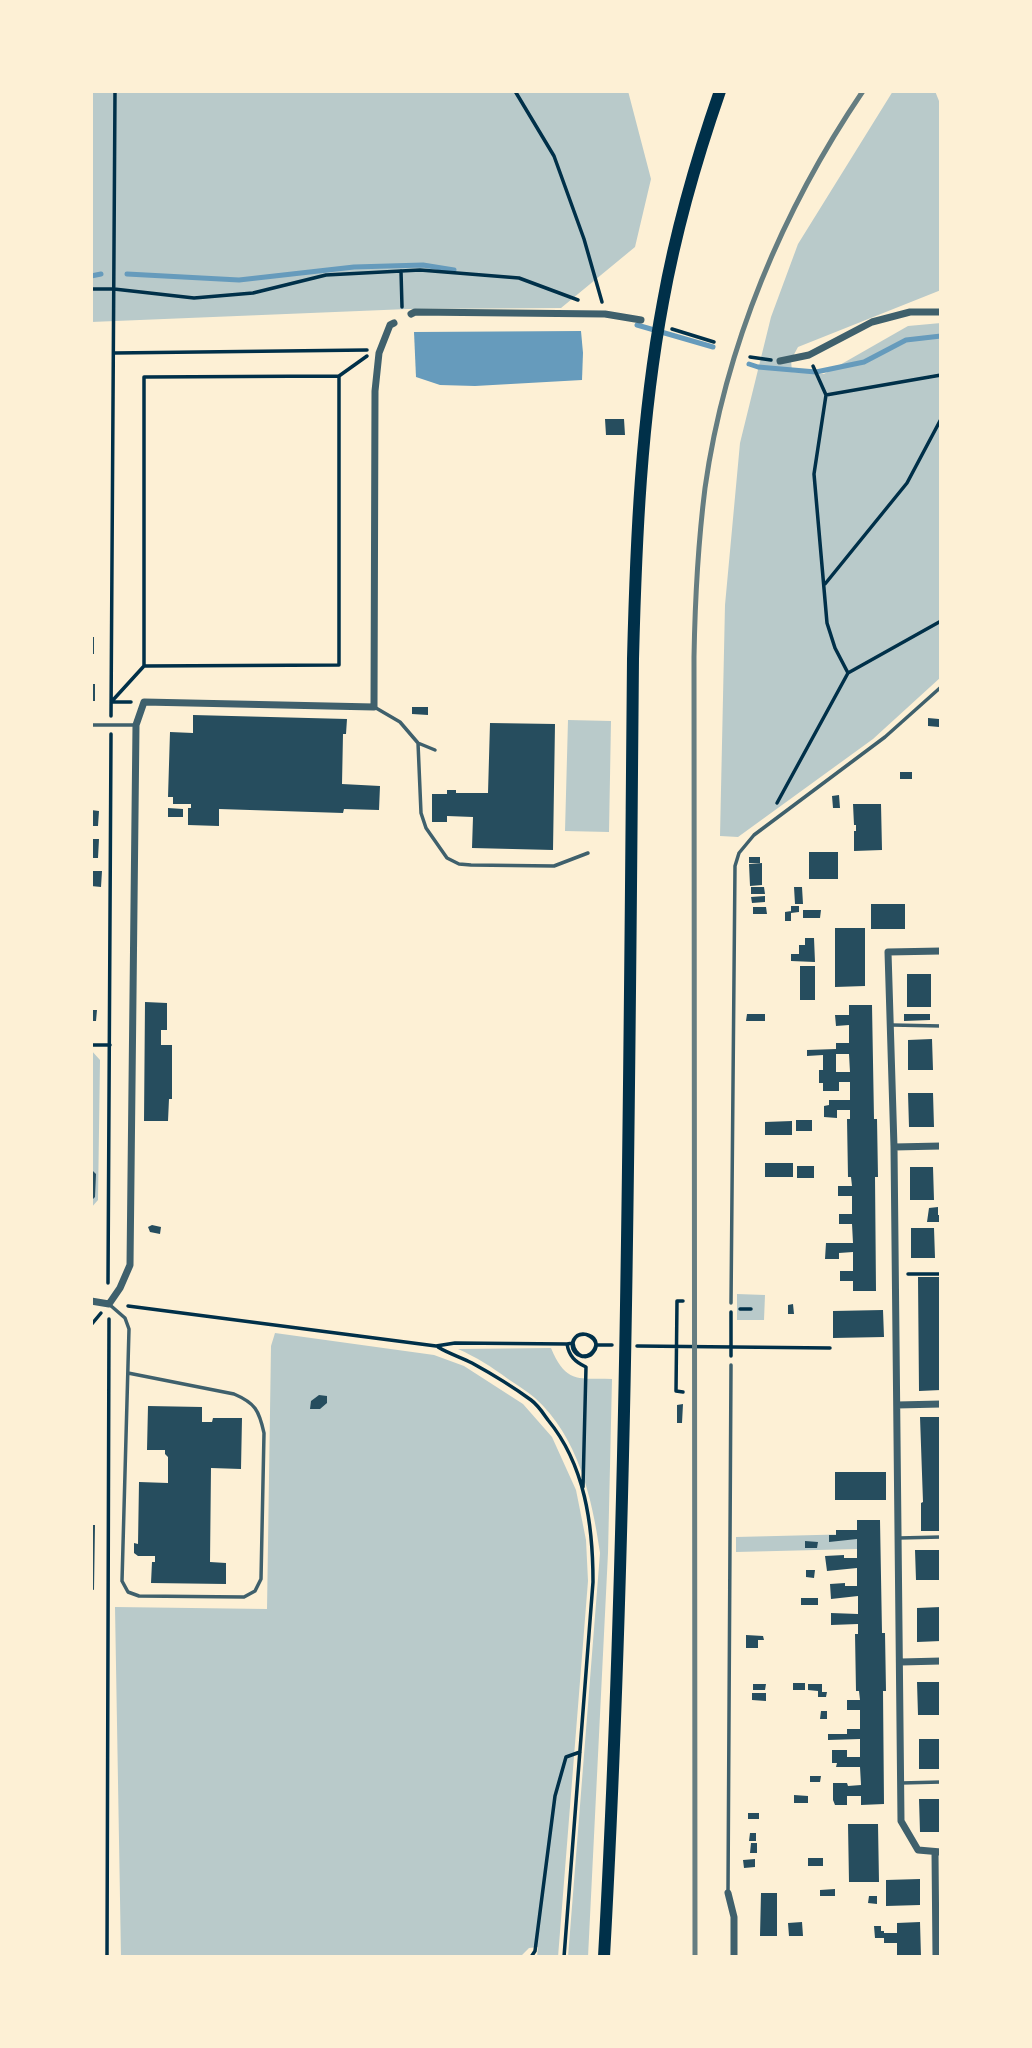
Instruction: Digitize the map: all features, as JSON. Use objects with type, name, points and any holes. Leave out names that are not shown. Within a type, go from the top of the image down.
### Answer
[{"type":"main road","points":[[604,1957],[617,1682],[623,1465],[635,594],[642,466],[656,345],[677,234],[720,91]]},
{"type":"street","points":[[780,361],[809,355],[872,322],[910,312],[941,312]]},
{"type":"street","points":[[411,314],[605,314],[640,320]]},
{"type":"street","points":[[91,1301],[109,1304],[130,1265],[136,726],[144,702],[374,707],[375,391],[379,353],[390,325],[394,323]]},
{"type":"street","points":[[936,1957],[938,1852],[918,1850],[901,1821],[894,1147],[888,952],[941,951]]},
{"type":"street","points":[[894,1147],[941,1146]]},
{"type":"street","points":[[897,1405],[941,1404]]},
{"type":"street","points":[[901,1662],[941,1661]]},
{"type":"street","points":[[728,1893],[734,1917],[734,1957]]},
{"type":"lane","points":[[731,1303],[736,866],[739,853],[754,835],[885,737],[941,687]]},
{"type":"lane","points":[[374,707],[400,722],[418,743],[435,750]]},
{"type":"lane","points":[[91,725],[136,726]]},
{"type":"lane","points":[[418,743],[421,813],[426,828],[447,858],[459,864],[554,866],[589,853]]},
{"type":"lane","points":[[890,1025],[941,1026]]},
{"type":"lane","points":[[109,1304],[125,1318],[129,1329],[122,1581],[128,1592],[139,1596],[244,1597],[255,1591],[261,1579],[264,1433],[260,1414],[249,1400],[234,1394],[128,1373]]},
{"type":"lane","points":[[728,1893],[731,1365]]},
{"type":"lane","points":[[899,1538],[941,1537]]},
{"type":"lane","points":[[901,1783],[941,1782]]},
{"type":"path","points":[[107,1957],[115,91]]},
{"type":"path","points":[[515,91],[554,156],[584,239],[605,314]]},
{"type":"path","points":[[91,289],[194,298],[253,293],[326,275],[420,270],[519,278],[582,301]]},
{"type":"path","points":[[401,271],[402,294]]},
{"type":"path","points":[[667,327],[714,342]]},
{"type":"path","points":[[114,353],[378,349]]},
{"type":"path","points":[[112,702],[144,666],[144,377],[339,376],[369,355]]},
{"type":"path","points":[[809,355],[826,395],[814,474],[827,623],[835,648],[848,673]]},
{"type":"path","points":[[750,357],[780,361]]},
{"type":"path","points":[[826,395],[941,375]]},
{"type":"path","points":[[144,666],[339,665],[339,376]]},
{"type":"path","points":[[824,586],[907,482],[941,419]]},
{"type":"path","points":[[775,818],[775,808],[848,673],[941,621]]},
{"type":"path","points":[[112,702],[144,702]]},
{"type":"path","points":[[91,1045],[110,1045]]},
{"type":"path","points":[[895,1274],[941,1274]]},
{"type":"path","points":[[682,1392],[676,1391],[676,1346],[677,1301],[683,1301]]},
{"type":"path","points":[[731,1303],[731,1365]]},
{"type":"path","points":[[109,1304],[436,1346],[455,1343],[567,1343],[573,1343],[573,1346],[574,1349],[575,1352],[577,1354],[579,1355],[583,1356],[586,1356],[589,1355],[592,1353],[595,1350],[595,1348],[596,1346],[595,1342],[595,1339],[592,1336],[588,1334],[583,1334],[578,1335],[575,1338],[574,1340],[573,1345],[573,1348],[575,1352],[578,1355],[585,1357],[588,1356],[591,1354],[593,1352],[596,1348],[596,1344],[595,1341],[594,1338],[592,1337],[590,1335],[586,1334],[580,1334],[576,1336],[574,1339],[573,1342],[573,1346],[575,1352],[579,1355],[583,1356],[587,1356],[590,1355],[593,1352],[595,1349],[596,1345],[602,1345],[614,1345]]},
{"type":"path","points":[[567,1343],[568,1352],[578,1364],[586,1367],[583,1493]]},
{"type":"path","points":[[436,1346],[486,1371],[534,1402],[561,1435],[579,1475],[588,1512],[593,1547],[593,1582],[564,1957]]},
{"type":"path","points":[[627,1346],[830,1348]]},
{"type":"path","points":[[531,1957],[555,1796],[566,1757],[580,1752]]},
{"type":"shaded area","points":[[91,91],[628,91],[651,179],[635,247],[561,308],[408,309],[91,322]]},
{"type":"shaded area","points":[[893,91],[935,91],[941,106],[941,290],[798,347],[791,360],[792,372],[824,374],[908,326],[941,323],[941,677],[873,739],[738,837],[720,836],[725,605],[740,443],[771,317],[798,244]]},
{"type":"shaded area","points":[[568,720],[611,721],[609,832],[565,831]]},
{"type":"shaded area","points":[[91,1050],[100,1060],[98,1200],[91,1208]]},
{"type":"shaded area","points":[[737,1294],[765,1295],[764,1320],[737,1320]]},
{"type":"shaded area","points":[[275,1333],[434,1355],[464,1366],[523,1404],[552,1437],[576,1490],[586,1540],[588,1581],[558,1957],[537,1957],[538,1947],[529,1948],[520,1957],[121,1957],[115,1607],[267,1609],[271,1346]]},
{"type":"shaded area","points":[[551,1348],[562,1368],[574,1377],[612,1379],[608,1553],[588,1957],[568,1957],[600,1553],[593,1511],[581,1469],[562,1431],[550,1414],[525,1390],[458,1349]]},
{"type":"shaded area","points":[[857,1534],[857,1549],[736,1552],[736,1537]]},
{"type":"water","points":[[581,331],[582,380],[475,386],[440,385],[416,377],[414,332]]},
{"type":"building","points":[[605,419],[624,419],[625,435],[606,435]]},
{"type":"building","points":[[91,637],[94,637],[94,654],[91,654]]},
{"type":"building","points":[[91,684],[95,684],[95,701],[91,701]]},
{"type":"building","points":[[412,707],[428,707],[428,715],[412,714]]},
{"type":"building","points":[[193,715],[347,719],[346,734],[343,734],[342,784],[380,786],[379,810],[344,809],[343,813],[219,809],[219,826],[188,825],[188,808],[191,808],[191,804],[173,804],[173,797],[168,797],[170,732],[193,733]]},
{"type":"building","points":[[928,718],[939,719],[939,727],[928,726]]},
{"type":"building","points":[[490,723],[555,724],[553,850],[472,848],[473,817],[447,816],[447,822],[432,822],[432,794],[447,794],[447,790],[456,790],[456,793],[488,793]]},
{"type":"building","points":[[900,772],[912,772],[912,779],[900,779]]},
{"type":"building","points":[[839,795],[840,808],[833,808],[832,796]]},
{"type":"building","points":[[853,804],[881,804],[882,850],[854,851],[856,825]]},
{"type":"building","points":[[168,808],[183,809],[183,817],[168,817]]},
{"type":"building","points":[[91,810],[99,811],[98,826],[91,826]]},
{"type":"building","points":[[91,839],[99,839],[98,858],[91,858]]},
{"type":"building","points":[[809,852],[838,852],[838,879],[809,879]]},
{"type":"building","points":[[749,857],[760,857],[760,863],[749,863]]},
{"type":"building","points":[[762,863],[762,885],[750,886],[749,864]]},
{"type":"building","points":[[91,871],[102,871],[101,887],[91,886]]},
{"type":"building","points":[[751,887],[764,887],[765,894],[751,894]]},
{"type":"building","points":[[794,887],[802,887],[803,904],[795,904]]},
{"type":"building","points":[[765,896],[765,902],[752,903],[751,897]]},
{"type":"building","points":[[871,904],[905,904],[905,929],[871,929]]},
{"type":"building","points":[[791,906],[799,906],[799,912],[791,913]]},
{"type":"building","points":[[753,907],[766,907],[767,914],[753,914]]},
{"type":"building","points":[[803,910],[821,910],[820,918],[803,918]]},
{"type":"building","points":[[791,911],[791,921],[785,921],[785,912]]},
{"type":"building","points":[[835,928],[865,928],[865,986],[835,987]]},
{"type":"building","points":[[805,938],[814,938],[815,962],[791,961],[791,954],[799,954],[799,945],[805,945]]},
{"type":"building","points":[[800,966],[815,966],[815,1000],[800,1000]]},
{"type":"building","points":[[907,974],[931,974],[931,1007],[907,1007]]},
{"type":"building","points":[[145,1002],[167,1003],[167,1030],[161,1030],[161,1045],[172,1045],[172,1099],[169,1099],[168,1121],[144,1121]]},
{"type":"building","points":[[849,1005],[872,1005],[878,1177],[875,1177],[876,1291],[853,1291],[853,1281],[840,1281],[840,1271],[853,1271],[853,1252],[839,1253],[839,1259],[825,1259],[826,1243],[853,1243],[852,1224],[839,1224],[839,1214],[852,1214],[852,1196],[838,1196],[838,1186],[852,1186],[851,1177],[848,1177],[847,1119],[850,1119],[850,1110],[837,1110],[837,1118],[824,1117],[824,1106],[829,1105],[829,1100],[850,1100],[850,1082],[839,1082],[839,1091],[823,1091],[823,1083],[819,1083],[819,1070],[823,1070],[823,1055],[807,1056],[807,1050],[836,1049],[836,1043],[849,1043],[849,1025],[836,1026],[835,1015],[849,1015]],"holes":[[[836,1054],[849,1054],[850,1072],[836,1072]]]},
{"type":"building","points":[[91,1010],[97,1010],[96,1021],[91,1021]]},
{"type":"building","points":[[747,1014],[765,1014],[765,1021],[746,1021]]},
{"type":"building","points":[[904,1014],[930,1014],[930,1020],[904,1021]]},
{"type":"building","points":[[932,1039],[933,1070],[908,1070],[908,1040]]},
{"type":"building","points":[[908,1093],[933,1093],[934,1127],[909,1127]]},
{"type":"building","points":[[796,1120],[812,1120],[812,1131],[796,1131]]},
{"type":"building","points":[[792,1121],[792,1135],[765,1135],[765,1122]]},
{"type":"building","points":[[765,1163],[793,1163],[793,1177],[765,1177]]},
{"type":"building","points":[[797,1166],[814,1166],[814,1178],[797,1178]]},
{"type":"building","points":[[910,1167],[933,1167],[934,1200],[910,1200]]},
{"type":"building","points":[[91,1169],[96,1174],[95,1197],[91,1201]]},
{"type":"building","points":[[938,1207],[941,1222],[927,1222],[929,1208]]},
{"type":"building","points":[[148,1227],[161,1227],[160,1234],[150,1232]]},
{"type":"building","points":[[911,1228],[934,1228],[935,1258],[911,1258]]},
{"type":"building","points":[[918,1277],[941,1277],[941,1390],[919,1391]]},
{"type":"building","points":[[793,1304],[794,1314],[788,1314],[788,1305]]},
{"type":"building","points":[[883,1310],[884,1337],[833,1338],[833,1311]]},
{"type":"building","points":[[319,1395],[327,1396],[327,1403],[320,1409],[310,1409],[311,1401]]},
{"type":"building","points":[[683,1404],[682,1423],[677,1423],[677,1405]]},
{"type":"building","points":[[148,1406],[202,1407],[202,1422],[212,1422],[213,1418],[242,1418],[241,1469],[211,1468],[210,1562],[226,1563],[226,1584],[151,1583],[155,1556],[138,1556],[134,1553],[134,1543],[138,1544],[139,1482],[168,1483],[168,1457],[165,1450],[147,1450]]},
{"type":"building","points":[[920,1417],[941,1417],[941,1531],[921,1531],[923,1502]]},
{"type":"building","points":[[835,1472],[886,1472],[886,1500],[835,1500]]},
{"type":"building","points":[[857,1520],[880,1520],[886,1691],[883,1691],[884,1804],[861,1805],[861,1796],[847,1796],[847,1805],[835,1805],[833,1783],[861,1785],[860,1767],[836,1767],[837,1763],[832,1763],[832,1750],[847,1750],[847,1757],[860,1757],[860,1739],[828,1740],[828,1734],[847,1734],[847,1729],[860,1729],[860,1710],[847,1710],[847,1700],[860,1700],[859,1691],[856,1691],[855,1634],[858,1634],[858,1624],[831,1625],[831,1613],[858,1614],[858,1596],[831,1599],[830,1584],[845,1583],[845,1586],[857,1586],[857,1568],[827,1571],[825,1556],[844,1555],[844,1558],[857,1558],[857,1539],[829,1542],[829,1535],[836,1535],[836,1530],[857,1530]]},
{"type":"building","points":[[91,1525],[95,1525],[94,1590],[91,1589]]},
{"type":"building","points":[[805,1541],[818,1542],[817,1548],[805,1548]]},
{"type":"building","points":[[915,1550],[939,1550],[939,1580],[916,1580]]},
{"type":"building","points":[[806,1570],[815,1570],[814,1578],[806,1577]]},
{"type":"building","points":[[801,1598],[818,1598],[818,1605],[801,1605]]},
{"type":"building","points":[[941,1607],[941,1641],[917,1642],[917,1608]]},
{"type":"building","points":[[746,1635],[763,1636],[764,1640],[758,1640],[758,1648],[746,1648]]},
{"type":"building","points":[[917,1682],[941,1682],[941,1715],[918,1715]]},
{"type":"building","points":[[793,1683],[805,1683],[805,1690],[793,1690]]},
{"type":"building","points":[[753,1684],[766,1684],[765,1690],[753,1690]]},
{"type":"building","points":[[808,1684],[822,1684],[822,1692],[827,1692],[826,1697],[818,1697],[818,1691],[808,1690]]},
{"type":"building","points":[[752,1693],[766,1693],[766,1701],[752,1700]]},
{"type":"building","points":[[821,1711],[827,1711],[827,1719],[820,1719]]},
{"type":"building","points":[[919,1739],[941,1739],[941,1769],[919,1769]]},
{"type":"building","points":[[810,1776],[821,1776],[820,1782],[810,1782]]},
{"type":"building","points":[[794,1795],[808,1796],[808,1803],[794,1803]]},
{"type":"building","points":[[919,1799],[941,1799],[941,1832],[920,1832]]},
{"type":"building","points":[[748,1813],[759,1813],[759,1819],[748,1819]]},
{"type":"building","points":[[848,1824],[878,1824],[879,1882],[849,1882]]},
{"type":"building","points":[[750,1833],[756,1833],[756,1841],[749,1841]]},
{"type":"building","points":[[751,1843],[757,1843],[757,1853],[750,1853]]},
{"type":"building","points":[[808,1858],[823,1858],[823,1866],[808,1866]]},
{"type":"building","points":[[755,1859],[755,1867],[744,1868],[743,1860]]},
{"type":"building","points":[[920,1879],[920,1905],[886,1906],[886,1880]]},
{"type":"building","points":[[835,1889],[835,1896],[820,1896],[820,1890]]},
{"type":"building","points":[[761,1893],[777,1893],[777,1936],[760,1936]]},
{"type":"building","points":[[869,1896],[877,1896],[877,1904],[868,1903]]},
{"type":"building","points":[[802,1922],[803,1936],[789,1936],[788,1923]]},
{"type":"building","points":[[920,1922],[921,1957],[897,1957],[897,1943],[884,1943],[884,1938],[875,1938],[874,1926],[881,1926],[884,1933],[897,1933],[897,1923]]},
{"type":"waterway","points":[[127,274],[239,280],[354,267],[423,265],[454,270]]},
{"type":"waterway","points":[[91,276],[101,274]]},
{"type":"waterway","points":[[637,325],[713,347]]},
{"type":"waterway","points":[[749,364],[816,372],[864,362],[906,340],[941,336]]},
{"type":"railway","points":[[695,1957],[694,657],[700,530],[714,435],[743,331],[783,231],[807,183],[863,91]]}]
